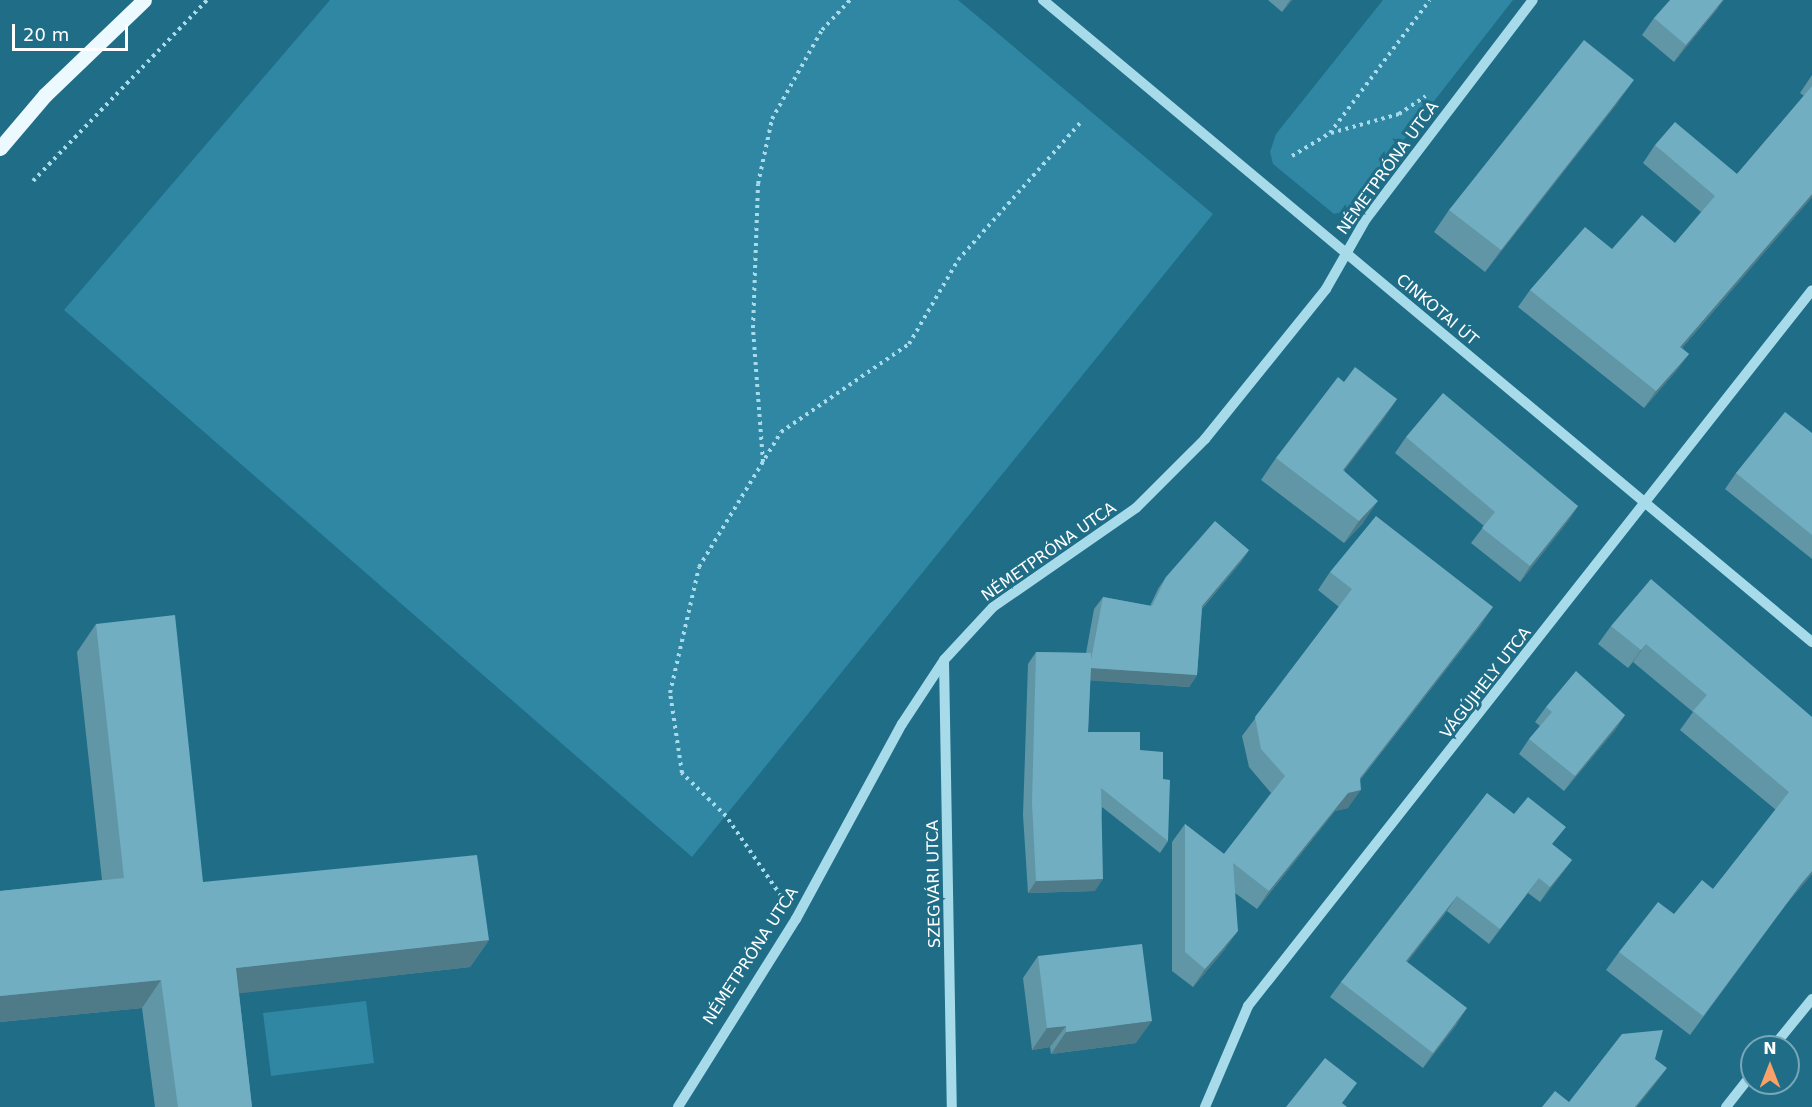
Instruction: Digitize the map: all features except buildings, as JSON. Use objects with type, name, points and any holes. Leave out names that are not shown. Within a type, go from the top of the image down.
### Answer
[{"type":"main road","points":[[0,148],[45,95],[144,0]]},
{"type":"street","name":"CINKOTAI ÚT","points":[[1043,0],[1812,642]]},
{"type":"street","name":"NÉMETPRÓNA UTCA","points":[[678,1107],[796,919],[902,724],[944,660],[993,607],[1136,508],[1205,439],[1326,289],[1346,253],[1454,102],[1533,0]]},
{"type":"street","name":"VÁGÚJHELY UTCA","points":[[1205,1107],[1248,1006],[1647,505],[1812,290]]},
{"type":"street","name":"SZEGVÁRI UTCA","points":[[944,660],[952,1107]]},
{"type":"street","points":[[1783,1035],[1812,999]]},
{"type":"street","points":[[1726,1107],[1740,1089]]},
{"type":"path","points":[[33,181],[207,0]]},
{"type":"path","points":[[763,462],[753,328],[758,183],[772,119],[822,30],[850,0]]},
{"type":"path","points":[[1330,133],[1430,0]]},
{"type":"path","points":[[1292,156],[1330,133],[1398,114],[1432,94],[1454,102]]},
{"type":"path","points":[[796,919],[726,816],[682,773],[670,693],[699,567],[781,432],[909,344],[958,260],[1081,122]]},
{"type":"shaded area","points":[[330,0],[958,0],[1213,214],[692,857],[64,310]]},
{"type":"shaded area","points":[[1383,0],[1513,0],[1349,210],[1334,214],[1273,164],[1270,152],[1276,134]]},
{"type":"shaded area","points":[[366,1001],[374,1063],[271,1076],[263,1013]]}]
